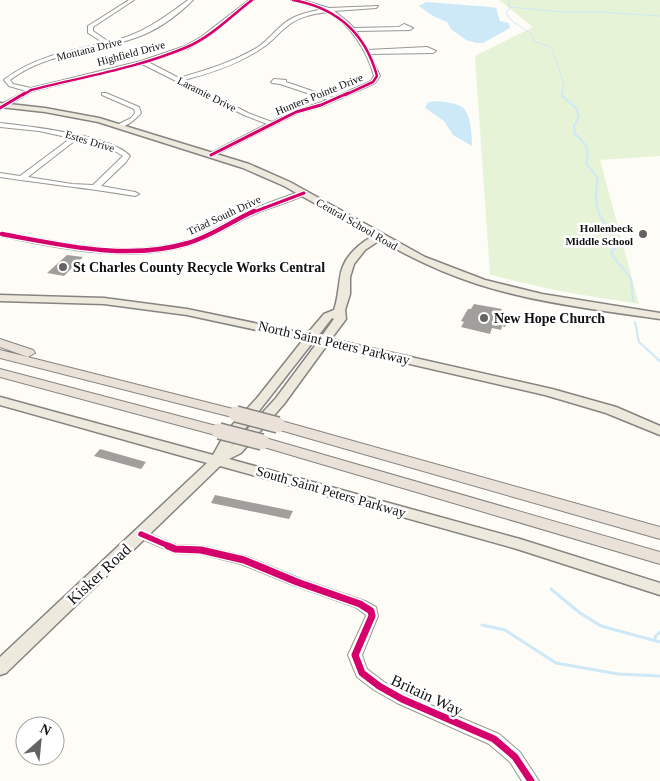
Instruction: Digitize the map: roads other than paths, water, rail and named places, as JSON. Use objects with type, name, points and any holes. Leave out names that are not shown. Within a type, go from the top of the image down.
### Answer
[{"type":"highway","points":[[0,343],[108,381]]},
{"type":"highway","points":[[0,354],[278,425],[660,533]]},
{"type":"highway","points":[[0,373],[262,442],[660,558]]},
{"type":"main road","name":"Central School Road","points":[[2,108],[72,114],[119,126],[211,155],[264,174],[304,193],[421,259],[445,269],[510,290],[542,298],[660,316]]},
{"type":"main road","name":"Kisker Road","points":[[0,668],[218,460],[236,450],[280,401],[340,319],[338,312],[344,296],[344,279],[348,264],[363,247],[379,237]]},
{"type":"main road","name":"North Saint Peters Parkway","points":[[0,298],[132,303],[187,312],[325,340],[576,399],[611,410],[660,431]]},
{"type":"main road","name":"Kisker Road","points":[[218,460],[223,445],[260,402],[310,337],[328,316],[338,312]]},
{"type":"main road","name":"South Saint Peters Parkway","points":[[0,400],[537,548],[660,589]]},
{"type":"street","points":[[109,44],[90,32],[91,26],[132,0]]},
{"type":"street","name":"Montana Drive","points":[[30,90],[11,85],[7,80],[29,66],[44,60],[132,38],[149,30],[191,0]]},
{"type":"street","name":"Highfield Drive","points":[[2,108],[30,90],[143,62],[195,42],[252,0]]},
{"type":"street","name":"Hunters Pointe Drive","points":[[211,155],[296,112],[334,100],[373,82],[377,76],[354,30],[330,11],[310,3],[293,0]]},
{"type":"street","points":[[179,80],[220,67],[240,58],[261,46],[294,19],[330,11],[383,8]]},
{"type":"street","points":[[354,30],[402,28]]},
{"type":"street","points":[[366,52],[424,50]]},
{"type":"street","name":"Laramie Drive","points":[[143,62],[240,111],[272,124]]},
{"type":"street","points":[[282,83],[334,100]]},
{"type":"street","points":[[104,94],[137,108],[138,114],[119,126]]},
{"type":"street","name":"Estes Drive","points":[[0,124],[77,136],[118,150],[127,156],[124,161],[95,187]]},
{"type":"street","points":[[22,178],[77,136]]},
{"type":"street","points":[[0,175],[136,194]]},
{"type":"street","name":"Triad South Drive","points":[[2,234],[110,250],[161,248],[209,236],[257,210],[304,193]]},
{"type":"street","name":"Britain Way","points":[[141,534],[175,548],[200,550],[244,560],[297,582],[360,604],[371,611],[372,616],[355,655],[362,673],[402,699],[494,739],[515,757],[531,781]]},
{"type":"water","points":[[426,2],[496,8],[500,21],[509,23],[510,28],[483,43],[466,40],[451,29],[447,22],[433,16],[419,6]]},
{"type":"water","points":[[438,101],[457,105],[465,110],[470,125],[472,146],[453,135],[444,121],[425,108],[428,102]]},
{"type":"waterway","points":[[508,0],[510,7]]},
{"type":"waterway","points":[[510,7],[562,12],[600,12],[660,16]]},
{"type":"waterway","points":[[510,7],[506,13],[534,37],[533,41],[551,47],[564,84],[562,95]]},
{"type":"waterway","points":[[562,95],[576,108],[579,116],[574,126],[575,134],[586,147],[588,154],[586,163],[598,178],[596,189],[597,206],[602,220],[618,244],[618,247],[611,251],[612,255],[631,279],[633,301]]},
{"type":"waterway","points":[[635,322],[639,342],[660,361],[658,360]]},
{"type":"waterway","points":[[551,589],[580,613],[601,626],[660,642]]},
{"type":"waterway","points":[[482,625],[505,630],[556,663],[618,674],[660,676]]},
{"type":"waterway","points":[[655,640],[655,637],[660,632]]},
{"type":"place","name":"Hollenbeck Middle School","points":[[643,234]]},
{"type":"place","name":"St Charles County Recycle Works Central","points":[[63,267]]},
{"type":"place","name":"New Hope Church","points":[[484,318]]}]
